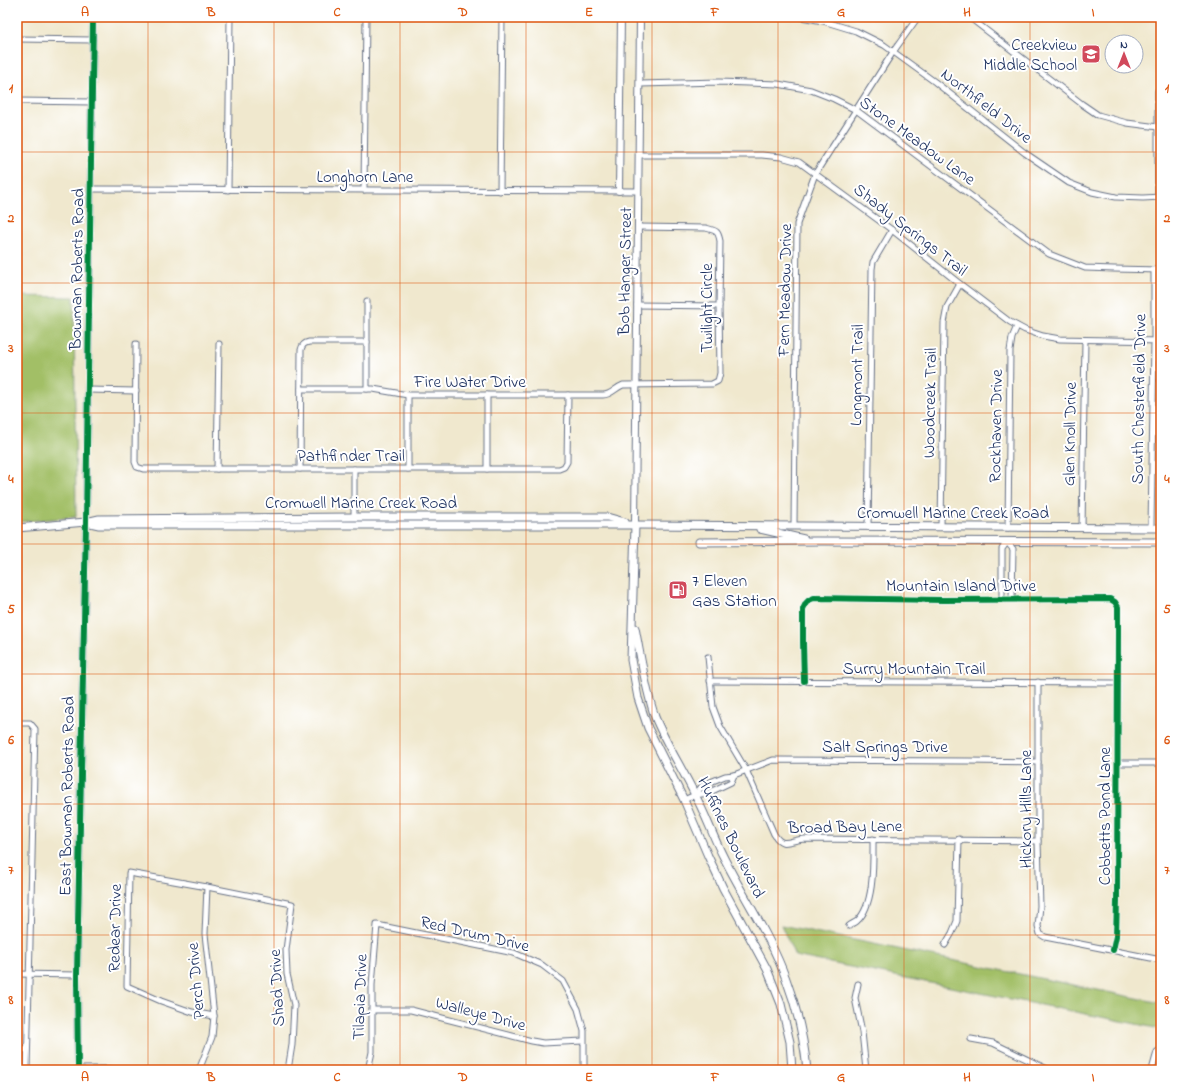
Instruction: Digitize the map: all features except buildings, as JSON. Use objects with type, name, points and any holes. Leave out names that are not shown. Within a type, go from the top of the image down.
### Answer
[{"type":"main road","name":"Cromwell Marine Creek Road","points":[[17,528],[86,522],[99,519],[354,516],[607,517],[635,525]]},
{"type":"main road","name":"Cromwell Marine Creek Road","points":[[86,522],[99,525],[745,525],[1161,528]]},
{"type":"main road","name":"Huffines Boulevard","points":[[635,525],[631,660],[638,698],[648,728],[684,800],[723,888],[767,969],[781,1004],[790,1042],[792,1070]]},
{"type":"main road","name":"Cromwell Marine Creek Road","points":[[745,525],[816,541]]},
{"type":"main road","points":[[1008,528],[1008,542]]},
{"type":"main road","name":"Cromwell Marine Creek Road","points":[[699,542],[1161,542]]},
{"type":"main road","name":"Huffines Boulevard","points":[[633,617],[644,678],[655,716],[695,795],[723,857],[771,946],[786,978],[798,1017],[805,1055],[806,1070]]},
{"type":"street","name":"Bowman Roberts Road","points":[[86,522],[93,17]]},
{"type":"street","points":[[228,190],[230,17]]},
{"type":"street","points":[[364,190],[366,17]]},
{"type":"street","points":[[500,191],[502,17]]},
{"type":"street","name":"Bob Hanger Street","points":[[618,191],[621,17]]},
{"type":"street","name":"Bob Hanger Street","points":[[635,525],[640,17]]},
{"type":"street","name":"Northfield Drive","points":[[801,17],[823,21],[856,31],[884,45],[935,82],[1025,153],[1069,183],[1092,192],[1116,197],[1160,197]]},
{"type":"street","name":"Fern Meadow Drive","points":[[794,526],[797,224],[815,174],[893,52],[918,17]]},
{"type":"street","points":[[969,17],[1098,115],[1126,123],[1158,127]]},
{"type":"street","points":[[17,39],[93,40]]},
{"type":"street","name":"Stone Meadow Lane","points":[[640,84],[719,82],[778,84],[810,90],[834,99],[856,110],[1049,254],[1085,268],[1114,270],[1161,270]]},
{"type":"street","points":[[1158,91],[1160,197]]},
{"type":"street","points":[[17,100],[92,102]]},
{"type":"street","name":"Shady Springs Trail","points":[[639,155],[762,155],[781,157],[798,162],[892,230],[1010,322],[1025,330],[1043,336],[1060,339],[1161,341]]},
{"type":"street","name":"Longhorn Lane","points":[[91,189],[638,191]]},
{"type":"street","name":"Twilight Circle","points":[[636,384],[712,384],[718,381],[720,373],[720,241],[718,233],[706,228],[639,227]]},
{"type":"street","name":"Longmont Trail","points":[[868,526],[872,270],[874,262],[892,230]]},
{"type":"street","name":"South Chesterfield Drive","points":[[1151,528],[1154,270]]},
{"type":"street","name":"Woodcreek Trail","points":[[941,527],[944,323],[947,307],[960,284]]},
{"type":"street","points":[[367,301],[367,389]]},
{"type":"street","points":[[637,305],[719,306]]},
{"type":"street","name":"Rockhaven Drive","points":[[1008,528],[1010,351],[1012,338],[1018,326]]},
{"type":"street","name":"Glen Knoll Drive","points":[[1082,528],[1085,340]]},
{"type":"street","points":[[300,469],[301,350],[303,344],[309,342],[367,342]]},
{"type":"street","points":[[88,390],[136,391],[136,344]]},
{"type":"street","points":[[217,469],[219,344]]},
{"type":"street","name":"Fire Water Drive","points":[[301,389],[367,389],[408,395],[606,395],[623,385],[636,384]]},
{"type":"street","name":"Pathfinder Trail","points":[[136,391],[135,462],[137,467],[143,469],[559,469],[564,467],[567,462],[568,395]]},
{"type":"street","points":[[408,395],[408,469]]},
{"type":"street","points":[[487,395],[487,469]]},
{"type":"street","points":[[354,469],[354,516]]},
{"type":"street","name":"East Bowman Roberts Road","points":[[78,1070],[77,976],[86,522]]},
{"type":"street","points":[[1002,599],[1002,549],[1008,542],[1013,549],[1012,599]]},
{"type":"street","name":"Mountain Island Drive","points":[[804,681],[803,609],[809,600],[821,597],[935,600],[1110,599],[1115,602],[1118,607],[1117,682]]},
{"type":"street","name":"Broad Bay Lane","points":[[708,657],[713,707],[720,726],[746,770],[774,834],[783,843],[804,839],[959,839],[1038,841]]},
{"type":"street","name":"Surry Mountain Trail","points":[[710,681],[1117,682]]},
{"type":"street","name":"Hickory Hills Lane","points":[[1038,682],[1038,841],[1040,906],[1038,926],[1040,934],[1046,937],[1113,950]]},
{"type":"street","name":"Cobbetts Pond Lane","points":[[1113,950],[1116,936],[1118,900],[1117,682]]},
{"type":"street","points":[[17,723],[30,723],[35,729],[27,1070]]},
{"type":"street","name":"Salt Springs Drive","points":[[695,795],[703,785],[774,760],[1038,762]]},
{"type":"street","points":[[1118,762],[1161,763]]},
{"type":"street","name":"Salt Springs Drive","points":[[684,800],[695,795],[708,793],[731,782],[734,775]]},
{"type":"street","points":[[849,926],[857,921],[865,910],[873,878],[873,839]]},
{"type":"street","points":[[946,945],[957,921],[959,839]]},
{"type":"street","name":"Redear Drive","points":[[207,887],[129,873],[127,986],[161,1001],[192,1012],[214,1016]]},
{"type":"street","name":"Shad Drive","points":[[207,887],[292,904],[286,950],[288,974],[294,1005],[292,1045],[288,1070]]},
{"type":"street","name":"Perch Drive","points":[[199,1070],[212,1037],[214,1016],[205,934],[207,887]]},
{"type":"street","name":"Tilapia Drive","points":[[368,1070],[372,1052],[372,985],[377,925]]},
{"type":"street","name":"Red Drum Drive","points":[[377,925],[514,953],[542,965],[563,981],[578,1009],[584,1031],[584,1070]]},
{"type":"street","points":[[1113,950],[1161,960]]},
{"type":"street","points":[[17,974],[77,976]]},
{"type":"street","points":[[858,984],[855,998],[862,1032],[866,1070]]},
{"type":"street","name":"Walleye Drive","points":[[372,1010],[411,1010],[544,1043],[584,1041]]},
{"type":"street","points":[[971,1039],[993,1043],[1049,1070]]},
{"type":"street","points":[[1152,1070],[1157,1052],[1161,1049]]},
{"type":"street","points":[[17,1050],[27,1050]]},
{"type":"street","points":[[78,1070],[113,1070]]},
{"type":"green space","points":[[17,296],[74,297],[76,517],[17,522]]},
{"type":"green space","points":[[781,925],[1161,1003],[1161,1029],[795,956]]},
{"type":"cycle path","points":[[78,1070],[77,975],[86,522],[93,17]]},
{"type":"cycle path","points":[[804,681],[803,609],[806,603],[814,598],[943,600],[1110,599],[1115,602],[1118,607],[1117,901],[1116,936],[1113,950]]},
{"type":"place","name":"Creekview Middle School","points":[[1091,54]]},
{"type":"place","name":"7 Eleven Gas Station","points":[[678,590]]}]
